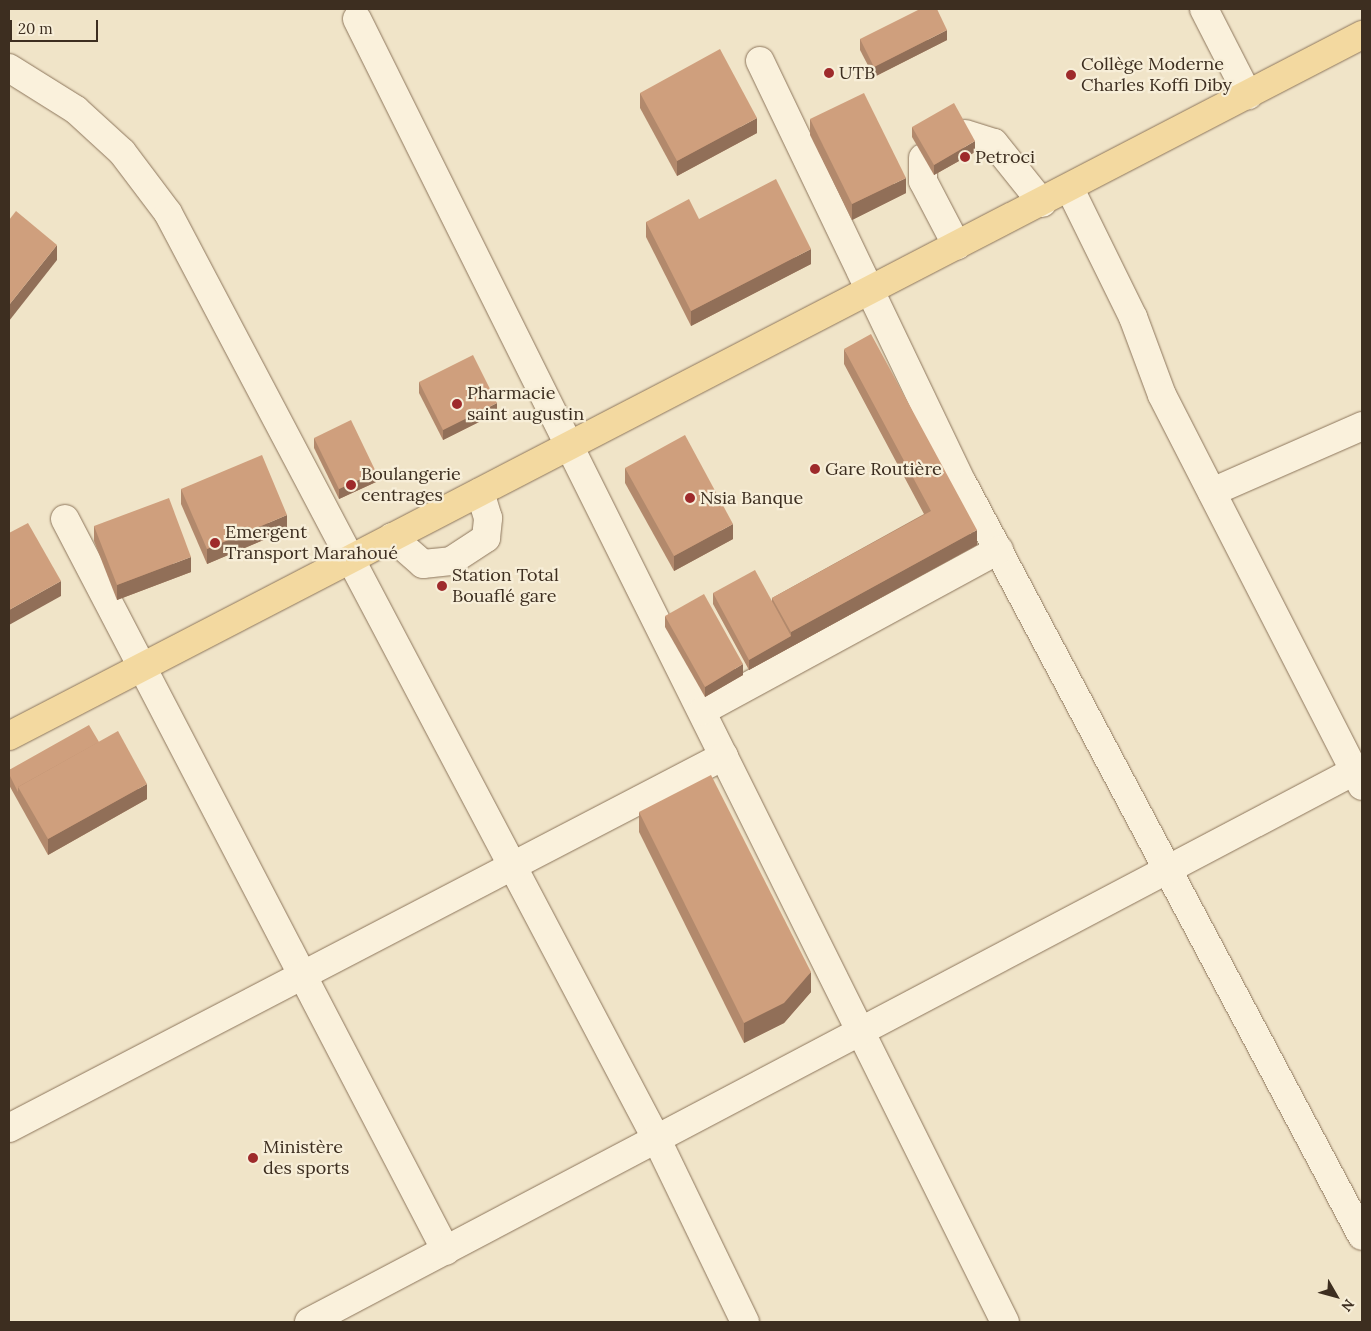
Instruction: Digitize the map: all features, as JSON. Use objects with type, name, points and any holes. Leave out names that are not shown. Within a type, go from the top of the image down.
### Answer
[{"type":"main road","points":[[9,736],[869,290],[1070,189],[1362,35]]},
{"type":"street","points":[[1204,9],[1248,95]]},
{"type":"street","points":[[357,19],[567,448],[702,712],[860,1036],[1005,1322]]},
{"type":"street","points":[[760,61],[869,290],[999,550],[1167,872],[1362,1236]]},
{"type":"street","points":[[9,68],[76,110],[122,152],[168,213],[658,1142],[745,1322]]},
{"type":"street","points":[[965,134],[994,143],[1042,203]]},
{"type":"street","points":[[923,158],[923,181],[957,246]]},
{"type":"street","points":[[310,1322],[860,1036],[1167,872],[1360,775],[1162,395],[1133,317],[1070,189]]},
{"type":"street","points":[[1212,492],[1362,426]]},
{"type":"street","points":[[392,537],[423,564],[451,561],[486,538],[488,518],[480,492]]},
{"type":"street","points":[[65,519],[140,669],[305,976],[446,1250]]},
{"type":"street","points":[[702,712],[999,550]]},
{"type":"street","points":[[9,1128],[514,868],[724,756]]},
{"type":"building","points":[[920,9],[937,9],[947,30],[874,67],[860,39]]},
{"type":"building","points":[[720,49],[757,118],[677,161],[640,93]]},
{"type":"building","points":[[864,93],[906,178],[852,204],[810,119]]},
{"type":"building","points":[[954,103],[975,141],[934,165],[912,127]]},
{"type":"building","points":[[776,179],[811,249],[691,311],[646,222],[689,199],[699,219]]},
{"type":"building","points":[[16,211],[57,245],[9,305],[9,220]]},
{"type":"building","points":[[871,334],[977,530],[791,632],[772,598],[931,511],[844,349]]},
{"type":"building","points":[[473,355],[497,403],[443,430],[419,382]]},
{"type":"building","points":[[351,420],[376,472],[339,489],[314,438]]},
{"type":"building","points":[[685,435],[733,524],[674,556],[625,468]]},
{"type":"building","points":[[262,455],[287,515],[207,549],[181,489]]},
{"type":"building","points":[[169,498],[191,557],[117,585],[94,526]]},
{"type":"building","points":[[28,523],[61,581],[9,610],[9,533]]},
{"type":"building","points":[[755,570],[791,636],[749,660],[713,593]]},
{"type":"building","points":[[704,594],[743,664],[705,687],[665,616]]},
{"type":"building","points":[[89,725],[99,742],[18,787],[18,792],[9,774],[9,770]]},
{"type":"building","points":[[118,731],[147,784],[48,839],[18,787]]},
{"type":"building","points":[[711,775],[811,972],[784,1003],[744,1023],[639,812]]},
{"type":"place","name":"UTB","points":[[829,73]]},
{"type":"place","name":"Collège Moderne Charles Koffi Diby","points":[[1071,75]]},
{"type":"place","name":"Petroci","points":[[965,157]]},
{"type":"place","name":"Pharmacie saint augustin","points":[[457,404]]},
{"type":"place","name":"Gare Routière","points":[[815,469]]},
{"type":"place","name":"Boulangerie centrages","points":[[351,485]]},
{"type":"place","name":"Nsia Banque","points":[[690,498]]},
{"type":"place","name":"Emergent Transport Marahoué","points":[[215,543]]},
{"type":"place","name":"Station Total Bouaflé gare","points":[[442,586]]},
{"type":"place","name":"Ministère des sports","points":[[253,1158]]}]
